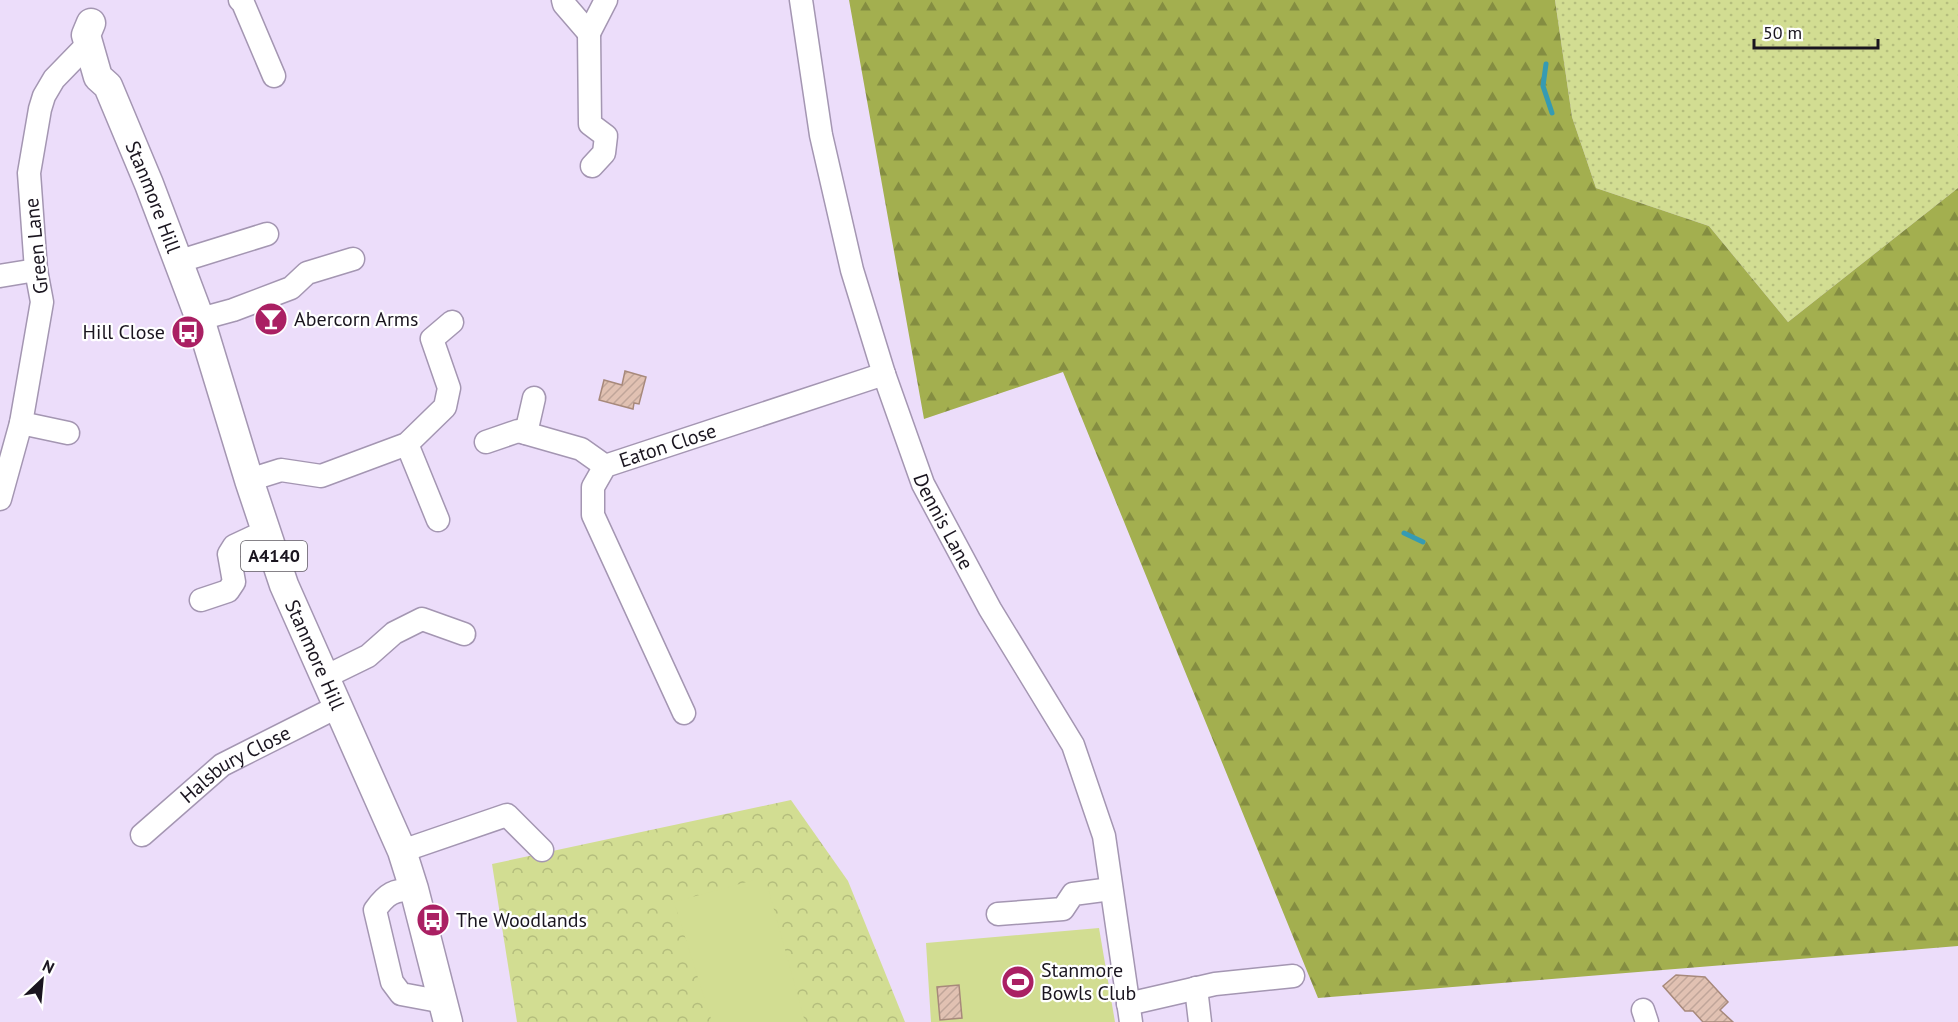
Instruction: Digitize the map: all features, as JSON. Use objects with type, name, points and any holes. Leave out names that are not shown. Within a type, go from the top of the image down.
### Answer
[{"type":"main road","name":"Stanmore Hill","points":[[88,22],[98,77],[108,86],[149,184],[200,319],[284,585],[402,851],[446,1012]]},
{"type":"street","points":[[240,0],[274,76]]},
{"type":"street","points":[[563,0],[589,33]]},
{"type":"street","points":[[592,166],[604,153],[606,136],[590,124],[589,33],[606,0]]},
{"type":"street","name":"Dennis Lane","points":[[801,0],[821,135],[852,270],[884,374],[923,484],[990,609],[1072,745],[1104,836],[1130,1013]]},
{"type":"street","name":"Green Lane","points":[[0,499],[21,423],[42,302],[36,270],[29,173],[40,109],[48,87],[67,64],[88,22]]},
{"type":"street","points":[[177,262],[267,234]]},
{"type":"street","points":[[200,319],[233,310],[291,288],[307,273],[353,259]]},
{"type":"street","points":[[0,276],[36,270]]},
{"type":"street","points":[[249,480],[281,471],[321,476],[407,444],[445,407],[449,388],[432,339],[452,322]]},
{"type":"street","name":"Eaton Close","points":[[684,713],[593,515],[593,487],[605,466],[884,374]]},
{"type":"street","points":[[526,433],[534,398]]},
{"type":"street","points":[[21,423],[68,433]]},
{"type":"street","points":[[486,442],[518,431],[581,448],[605,466]]},
{"type":"street","points":[[407,444],[438,520]]},
{"type":"street","points":[[201,600],[228,591],[234,582],[229,554],[234,546],[266,531]]},
{"type":"street","points":[[325,677],[368,656],[394,633],[422,619],[464,634]]},
{"type":"street","name":"Halsbury Close","points":[[142,835],[222,765],[339,706]]},
{"type":"street","points":[[402,851],[507,815],[542,850]]},
{"type":"street","points":[[414,889],[397,890],[383,899],[375,910],[392,982],[401,994],[446,1012]]},
{"type":"street","points":[[998,914],[1063,909],[1072,894],[1111,890]]},
{"type":"street","points":[[1130,1013],[1196,988],[1293,976]]},
{"type":"street","points":[[1196,988],[1200,1022]]},
{"type":"green space","points":[[849,0],[1555,0],[1572,117],[1596,188],[1709,226],[1788,322],[1958,188],[1958,946],[1318,998],[1063,372],[924,419]]},
{"type":"green space","points":[[1555,0],[1958,0],[1958,188],[1788,322],[1709,226],[1596,188],[1572,117]]},
{"type":"green space","points":[[791,800],[848,881],[905,1022],[517,1022],[492,864]]},
{"type":"green space","points":[[765,877],[805,1022],[712,1022],[674,902]]},
{"type":"green space","name":"Stanmore Bowls Club","points":[[1099,928],[1115,1022],[931,1022],[926,943]]},
{"type":"building","points":[[625,371],[646,377],[639,404],[634,403],[633,409],[599,400],[604,380],[622,385]]},
{"type":"building","points":[[1676,975],[1705,977],[1728,1002],[1720,1010],[1733,1022],[1703,1022],[1693,1011],[1685,1011],[1663,986]]},
{"type":"building","points":[[959,985],[962,1018],[940,1020],[937,987]]},
{"type":"waterway","points":[[1546,64],[1543,86],[1552,113]]},
{"type":"waterway","points":[[1404,533],[1423,542]]},
{"type":"place","name":"Abercorn Arms","points":[[271,319]]},
{"type":"place","name":"Hill Close","points":[[188,332]]},
{"type":"place","name":"The Woodlands","points":[[433,920]]},
{"type":"place","name":"Stanmore Bowls Club","points":[[1018,982]]}]
